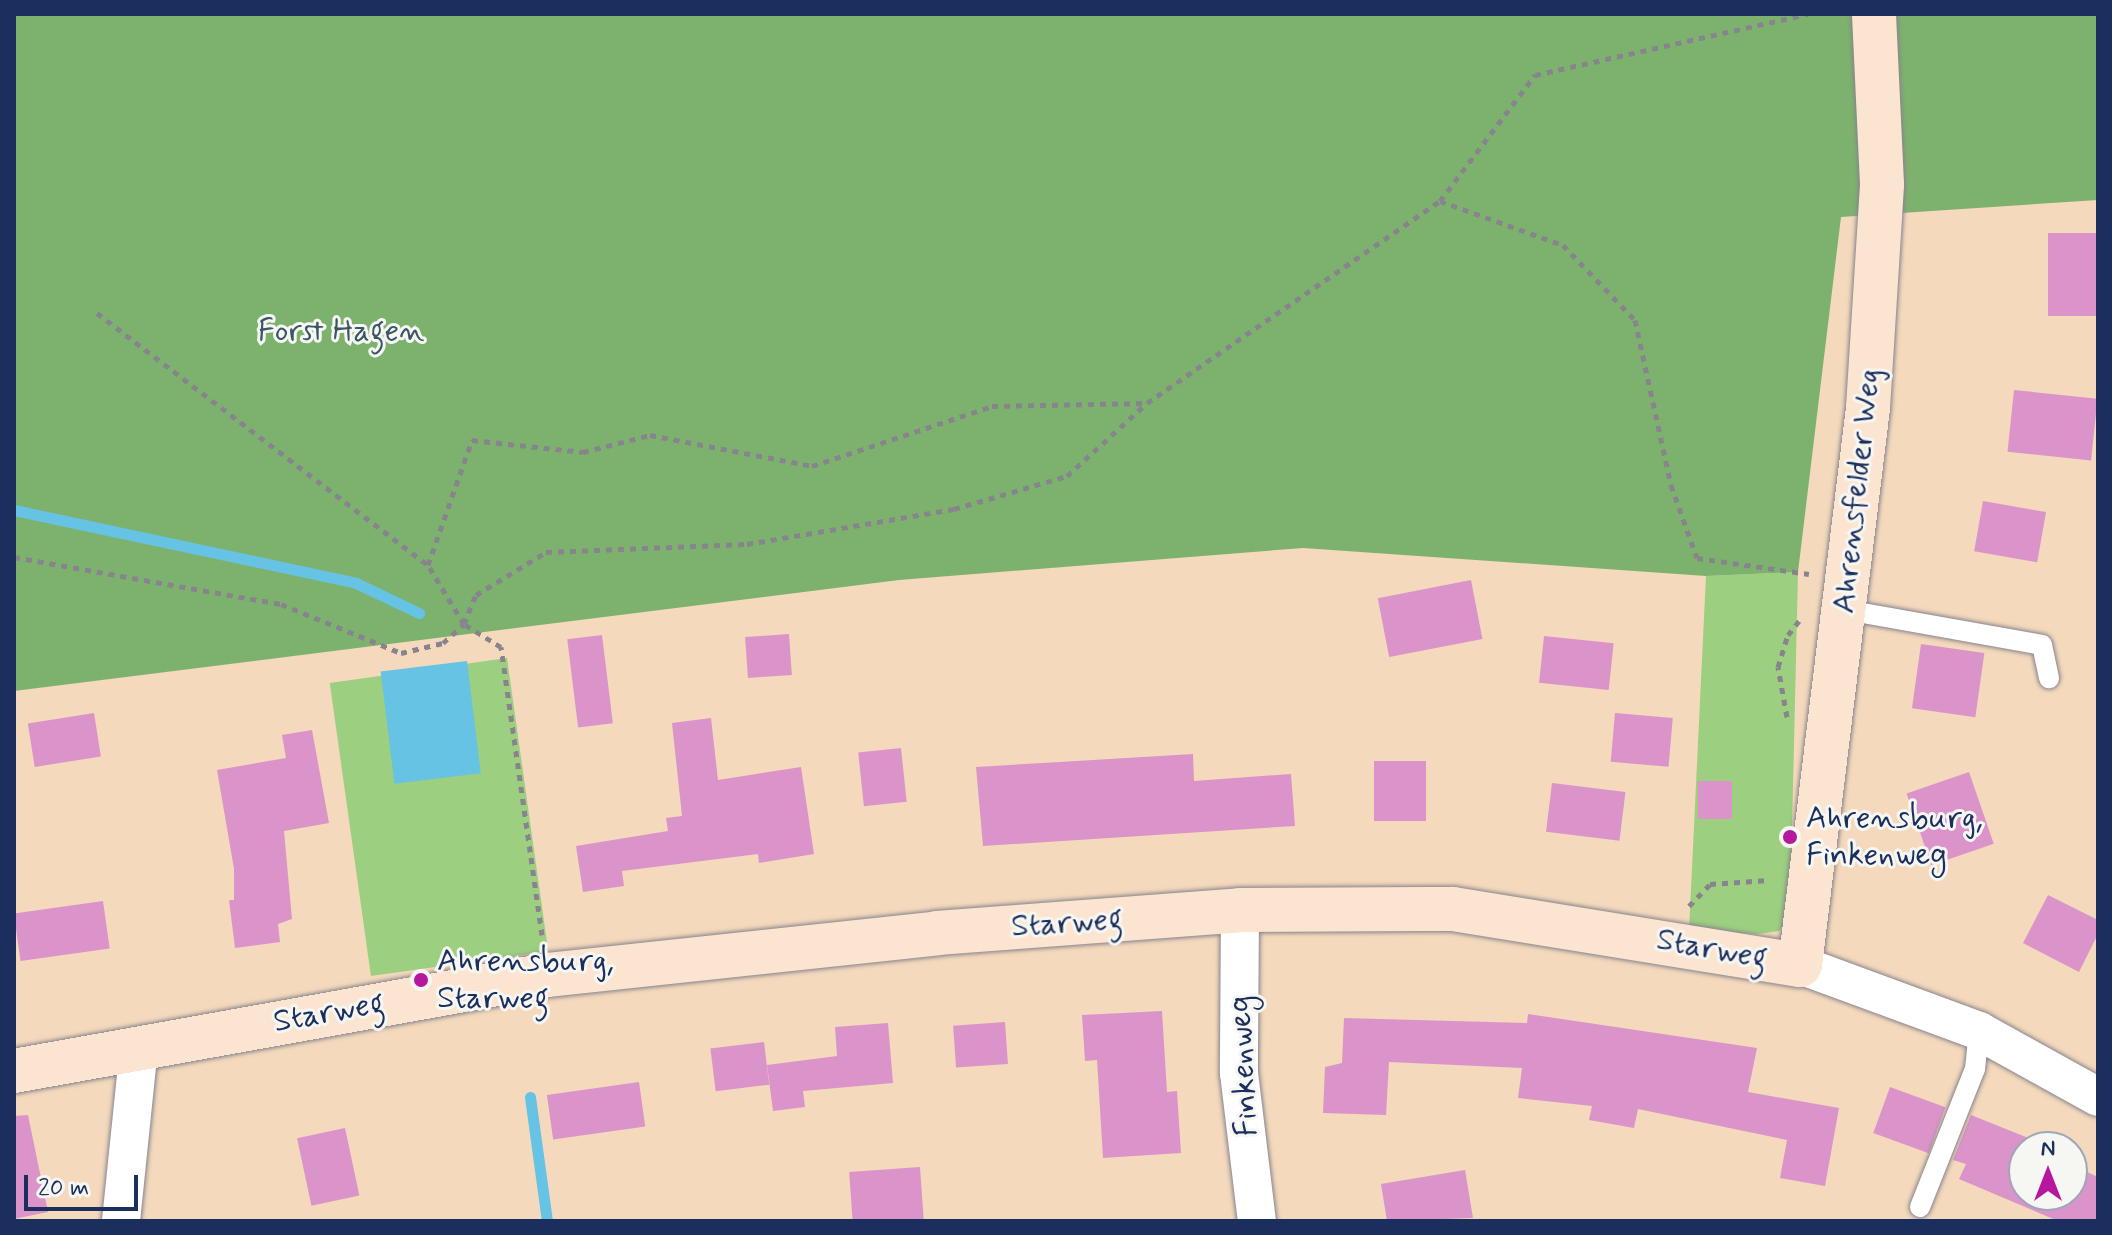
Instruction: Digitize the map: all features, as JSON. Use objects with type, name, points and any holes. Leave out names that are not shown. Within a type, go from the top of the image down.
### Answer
[{"type":"street","name":"Ahrensfelder Weg","points":[[1800,965],[1833,601],[1868,408],[1882,184],[1874,14]]},
{"type":"street","name":"Starweg","points":[[14,1071],[547,975],[937,933],[1240,910],[1453,909],[1800,965],[1979,1031],[2098,1097]]},
{"type":"street","name":"Finkenweg","points":[[1240,910],[1239,1073],[1257,1221]]},
{"type":"street","points":[[121,1221],[139,1048]]},
{"type":"lane","points":[[1833,601],[2042,645],[2049,678]]},
{"type":"lane","points":[[1920,1207],[1975,1069],[1979,1031]]},
{"type":"path","points":[[14,557],[281,604],[401,653],[443,643],[464,624],[476,595],[546,552],[747,544],[954,509],[1067,476],[1147,403],[1440,201],[1535,75],[1808,14]]},
{"type":"path","points":[[1440,201],[1563,245],[1635,320],[1671,485],[1697,558],[1833,601]]},
{"type":"path","points":[[97,313],[428,565],[464,624],[501,647],[547,975]]},
{"type":"path","points":[[428,565],[472,440],[583,452],[650,435],[812,466],[992,406],[1147,403]]},
{"type":"path","points":[[1789,728],[1778,667],[1788,635],[1833,601]]},
{"type":"path","points":[[1686,909],[1710,884],[1777,878]]},
{"type":"green space","name":"Forst Hagen","points":[[14,14],[2098,14],[2098,200],[1841,217],[1798,572],[1706,576],[1303,548],[899,580],[14,691]]},
{"type":"green space","points":[[1798,572],[1790,915],[1779,931],[1758,934],[1689,931],[1706,576]]},
{"type":"green space","points":[[507,658],[548,951],[371,976],[330,683]]},
{"type":"water","points":[[467,661],[481,773],[394,784],[381,672]]},
{"type":"building","points":[[2048,233],[2098,233],[2098,316],[2048,316]]},
{"type":"building","points":[[2014,390],[2098,399],[2091,460],[2008,452]]},
{"type":"building","points":[[1983,501],[2046,512],[2037,562],[1974,551]]},
{"type":"building","points":[[1471,580],[1482,639],[1389,657],[1378,598]]},
{"type":"building","points":[[789,634],[792,675],[748,678],[745,637]]},
{"type":"building","points":[[602,635],[613,723],[578,728],[567,639]]},
{"type":"building","points":[[1544,636],[1614,643],[1609,690],[1539,683]]},
{"type":"building","points":[[1921,644],[1984,653],[1975,717],[1912,708]]},
{"type":"building","points":[[94,713],[101,756],[35,767],[28,723]]},
{"type":"building","points":[[1615,713],[1673,718],[1669,767],[1611,762]]},
{"type":"building","points":[[711,718],[718,780],[801,767],[814,854],[759,863],[758,854],[622,871],[624,886],[583,892],[576,846],[668,831],[666,818],[682,816],[672,723]]},
{"type":"building","points":[[312,730],[329,823],[284,831],[292,919],[278,924],[280,942],[235,948],[229,900],[234,900],[234,869],[217,770],[286,758],[282,735]]},
{"type":"building","points":[[901,748],[907,802],[864,806],[858,752]]},
{"type":"building","points":[[1193,754],[1194,781],[1291,774],[1295,826],[983,846],[976,767]]},
{"type":"building","points":[[1374,761],[1426,761],[1426,821],[1374,821]]},
{"type":"building","points":[[1969,772],[1994,844],[1931,865],[1907,793]]},
{"type":"building","points":[[1698,781],[1732,781],[1732,819],[1698,819]]},
{"type":"building","points":[[1552,783],[1625,792],[1619,841],[1546,832]]},
{"type":"building","points":[[2048,895],[2098,920],[2098,934],[2079,972],[2023,943]]},
{"type":"building","points":[[103,901],[110,949],[21,961],[14,914]]},
{"type":"building","points":[[1162,1011],[1167,1092],[1177,1091],[1181,1153],[1103,1158],[1097,1060],[1085,1061],[1082,1015]]},
{"type":"building","points":[[1528,1014],[1757,1048],[1748,1092],[1839,1108],[1825,1186],[1780,1178],[1787,1140],[1638,1109],[1634,1128],[1589,1120],[1592,1106],[1518,1098],[1522,1068],[1389,1062],[1386,1115],[1323,1113],[1325,1067],[1342,1063],[1344,1018],[1527,1023]]},
{"type":"building","points":[[1005,1022],[1008,1064],[956,1068],[953,1026]]},
{"type":"building","points":[[888,1023],[893,1083],[803,1091],[805,1107],[773,1111],[767,1065],[837,1056],[835,1027]]},
{"type":"building","points":[[764,1042],[769,1085],[716,1091],[710,1049]]},
{"type":"building","points":[[639,1082],[645,1127],[553,1140],[547,1095]]},
{"type":"building","points":[[1890,1087],[1945,1107],[1929,1153],[1873,1133]]},
{"type":"building","points":[[28,1115],[48,1212],[14,1219],[14,1116]]},
{"type":"building","points":[[1971,1115],[2011,1131],[2008,1131],[2008,1200],[1959,1179],[1966,1164],[1953,1160]]},
{"type":"building","points":[[345,1128],[359,1195],[311,1206],[297,1138]]},
{"type":"building","points":[[920,1167],[924,1221],[853,1221],[849,1172]]},
{"type":"building","points":[[1465,1170],[1473,1218],[1387,1221],[1381,1184]]},
{"type":"building","points":[[2088,1172],[2098,1177],[2098,1221],[2058,1221],[2034,1211],[2088,1211]]},
{"type":"waterway","points":[[14,510],[356,583],[419,613]]},
{"type":"waterway","points":[[530,1097],[547,1221]]},
{"type":"place","name":"Ahrensburg, Finkenweg","points":[[1790,837]]},
{"type":"place","name":"Ahrensburg, Starweg","points":[[421,980]]}]
